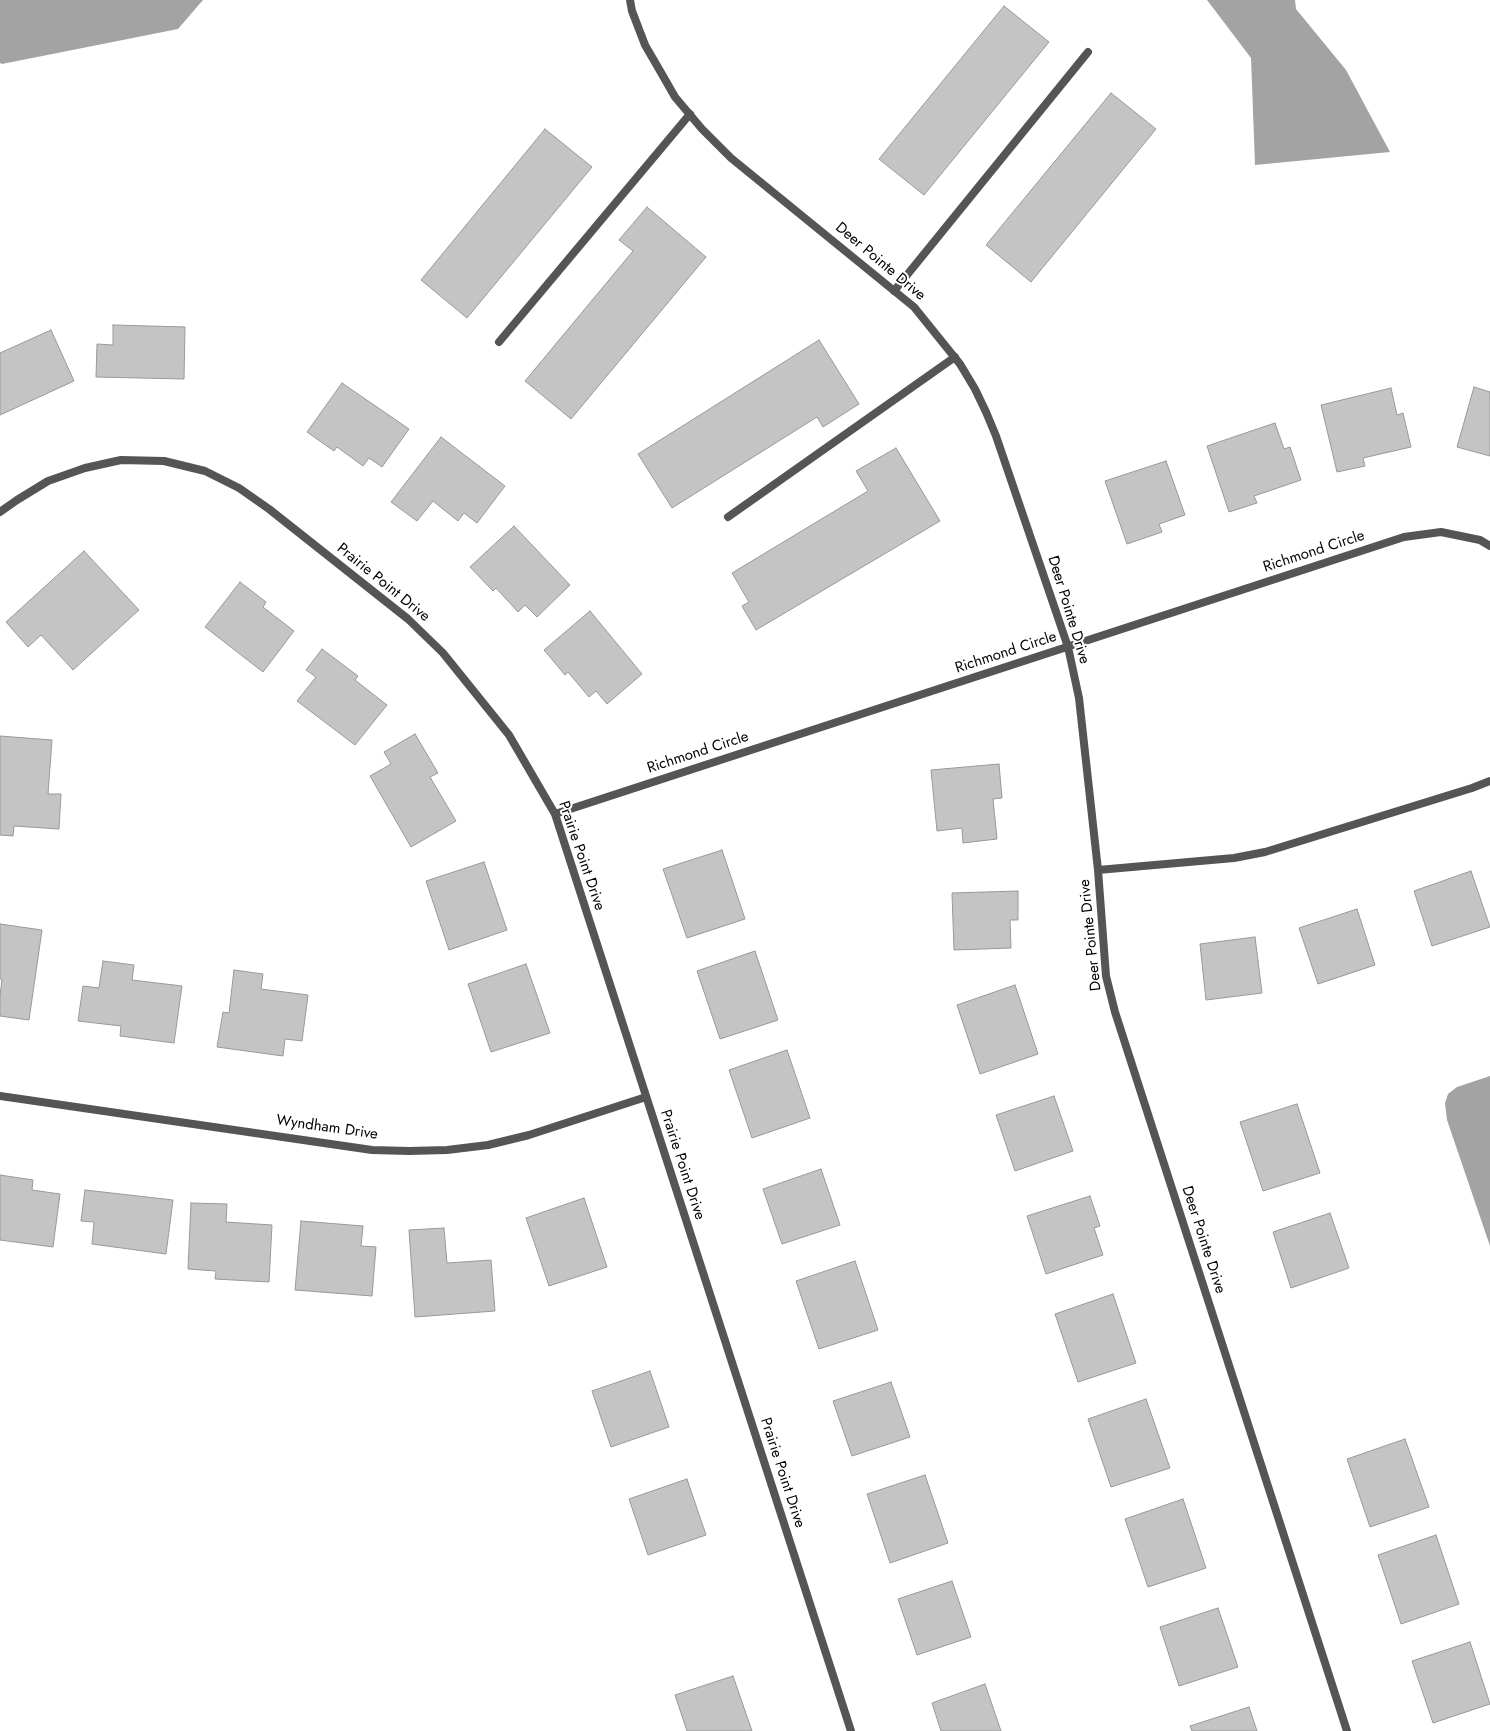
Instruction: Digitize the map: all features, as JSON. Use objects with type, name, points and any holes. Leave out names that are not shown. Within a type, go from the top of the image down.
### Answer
[{"type":"street","name":"Deer Pointe Drive","points":[[630,0],[632,11],[645,44],[676,97],[702,129],[731,158],[914,307],[955,357],[975,389],[996,436],[1068,647],[1079,698],[1098,870],[1106,976],[1115,1012],[1347,1731]]},
{"type":"street","points":[[894,291],[1088,52]]},
{"type":"street","points":[[499,342],[690,114]]},
{"type":"street","points":[[728,517],[955,357]]},
{"type":"street","name":"Prairie Point Drive","points":[[0,512],[48,481],[85,468],[121,460],[164,461],[205,471],[239,488],[269,508],[408,619],[443,652],[509,735],[555,814],[851,1731]]},
{"type":"street","name":"Richmond Circle","points":[[555,814],[1404,537],[1441,532],[1480,540],[1490,546]]},
{"type":"street","points":[[1098,870],[1234,858],[1266,852],[1472,788],[1490,781]]},
{"type":"street","name":"Wyndham Drive","points":[[0,1096],[372,1150],[409,1151],[447,1150],[488,1145],[529,1134],[646,1097]]},
{"type":"shaded area","points":[[0,0],[203,0],[178,29],[2,64],[0,63]]},
{"type":"shaded area","points":[[1207,0],[1295,0],[1296,9],[1346,70],[1390,152],[1255,165],[1251,58]]},
{"type":"shaded area","points":[[1490,1076],[1490,1246],[1447,1120],[1445,1103],[1448,1094],[1457,1087]]},
{"type":"building","points":[[1004,6],[1049,42],[924,195],[879,159]]},
{"type":"building","points":[[1111,93],[1156,129],[1031,282],[986,245]]},
{"type":"building","points":[[545,129],[592,167],[467,318],[421,280]]},
{"type":"building","points":[[647,207],[706,257],[571,419],[525,381],[633,251],[619,240]]},
{"type":"building","points":[[113,325],[185,327],[184,379],[96,377],[97,344],[113,345]]},
{"type":"building","points":[[51,330],[74,381],[0,415],[0,353]]},
{"type":"building","points":[[819,340],[859,404],[823,427],[817,417],[672,508],[638,454]]},
{"type":"building","points":[[342,383],[409,429],[382,467],[369,458],[363,466],[337,447],[334,451],[307,432]]},
{"type":"building","points":[[1474,387],[1490,392],[1490,456],[1457,447]]},
{"type":"building","points":[[1391,388],[1397,415],[1403,413],[1411,447],[1363,458],[1365,466],[1337,472],[1321,405]]},
{"type":"building","points":[[1275,423],[1284,449],[1290,447],[1301,480],[1254,496],[1257,503],[1229,512],[1207,446]]},
{"type":"building","points":[[441,437],[505,486],[477,523],[464,513],[458,521],[433,501],[417,521],[391,502]]},
{"type":"building","points":[[896,448],[940,521],[756,630],[742,606],[749,602],[732,573],[868,491],[856,471]]},
{"type":"building","points":[[1166,461],[1185,515],[1159,524],[1162,532],[1127,544],[1105,481]]},
{"type":"building","points":[[514,526],[570,585],[537,617],[525,605],[518,612],[496,588],[493,591],[470,567]]},
{"type":"building","points":[[84,551],[139,610],[73,670],[41,635],[28,647],[6,622]]},
{"type":"building","points":[[240,582],[266,602],[263,607],[294,631],[263,672],[205,627]]},
{"type":"building","points":[[590,611],[642,674],[607,704],[596,691],[589,697],[568,672],[565,675],[544,650]]},
{"type":"building","points":[[322,649],[358,676],[355,680],[387,705],[355,745],[297,701],[316,677],[306,670]]},
{"type":"building","points":[[415,734],[438,773],[430,777],[456,821],[411,847],[370,776],[391,764],[384,752]]},
{"type":"building","points":[[0,736],[52,740],[48,794],[61,794],[59,829],[14,826],[13,836],[0,835]]},
{"type":"building","points":[[999,764],[1002,798],[993,799],[997,839],[963,843],[962,828],[937,831],[931,770]]},
{"type":"building","points":[[722,850],[745,919],[687,938],[663,869]]},
{"type":"building","points":[[484,862],[507,930],[449,950],[426,881]]},
{"type":"building","points":[[1471,871],[1490,927],[1432,946],[1414,891]]},
{"type":"building","points":[[1018,891],[1018,920],[1010,920],[1011,948],[954,950],[952,893]]},
{"type":"building","points":[[1357,909],[1375,965],[1318,984],[1299,928]]},
{"type":"building","points":[[0,924],[42,930],[29,1020],[0,1016],[2,979],[0,979]]},
{"type":"building","points":[[1255,937],[1262,993],[1206,1000],[1200,944]]},
{"type":"building","points":[[755,951],[778,1020],[720,1039],[697,971]]},
{"type":"building","points":[[103,961],[134,965],[132,980],[182,986],[174,1043],[120,1036],[121,1026],[78,1021],[83,986],[99,988]]},
{"type":"building","points":[[526,964],[550,1033],[491,1052],[468,984]]},
{"type":"building","points":[[234,970],[263,974],[261,989],[308,995],[302,1041],[285,1039],[283,1056],[217,1047],[223,1012],[229,1013]]},
{"type":"building","points":[[1015,985],[1038,1054],[980,1074],[957,1005]]},
{"type":"building","points":[[787,1050],[810,1118],[752,1138],[729,1070]]},
{"type":"building","points":[[1054,1096],[1073,1151],[1015,1171],[996,1115]]},
{"type":"building","points":[[1297,1104],[1320,1173],[1263,1191],[1240,1122]]},
{"type":"building","points":[[821,1169],[840,1225],[782,1244],[763,1189]]},
{"type":"building","points":[[0,1175],[33,1180],[32,1190],[60,1194],[53,1247],[0,1240]]},
{"type":"building","points":[[85,1190],[173,1200],[166,1254],[92,1244],[94,1222],[81,1221]]},
{"type":"building","points":[[1090,1196],[1100,1226],[1094,1228],[1103,1255],[1046,1274],[1027,1216]]},
{"type":"building","points":[[584,1198],[607,1267],[549,1286],[526,1218]]},
{"type":"building","points":[[191,1203],[227,1204],[226,1222],[272,1225],[269,1282],[215,1279],[216,1271],[188,1269]]},
{"type":"building","points":[[1330,1213],[1349,1268],[1291,1288],[1273,1232]]},
{"type":"building","points":[[301,1221],[363,1226],[361,1246],[376,1247],[372,1296],[295,1290]]},
{"type":"building","points":[[444,1228],[447,1263],[491,1260],[495,1311],[415,1317],[409,1230]]},
{"type":"building","points":[[855,1261],[878,1330],[819,1349],[796,1281]]},
{"type":"building","points":[[1113,1294],[1136,1363],[1078,1382],[1055,1314]]},
{"type":"building","points":[[650,1371],[669,1427],[611,1447],[592,1391]]},
{"type":"building","points":[[891,1382],[910,1437],[852,1456],[833,1401]]},
{"type":"building","points":[[1146,1399],[1170,1468],[1111,1487],[1088,1419]]},
{"type":"building","points":[[1405,1439],[1429,1507],[1370,1527],[1347,1459]]},
{"type":"building","points":[[925,1475],[948,1543],[890,1563],[867,1494]]},
{"type":"building","points":[[687,1479],[706,1535],[648,1555],[629,1499]]},
{"type":"building","points":[[1183,1499],[1206,1568],[1148,1587],[1125,1519]]},
{"type":"building","points":[[1436,1535],[1459,1604],[1401,1624],[1378,1555]]},
{"type":"building","points":[[952,1581],[971,1637],[917,1655],[898,1599]]},
{"type":"building","points":[[1218,1608],[1238,1667],[1179,1686],[1160,1627]]},
{"type":"building","points":[[1470,1642],[1490,1704],[1433,1723],[1412,1661]]},
{"type":"building","points":[[733,1676],[752,1731],[687,1731],[675,1695]]},
{"type":"building","points":[[985,1684],[1001,1731],[941,1731],[932,1703]]},
{"type":"building","points":[[1249,1707],[1257,1731],[1192,1731],[1190,1726]]}]
